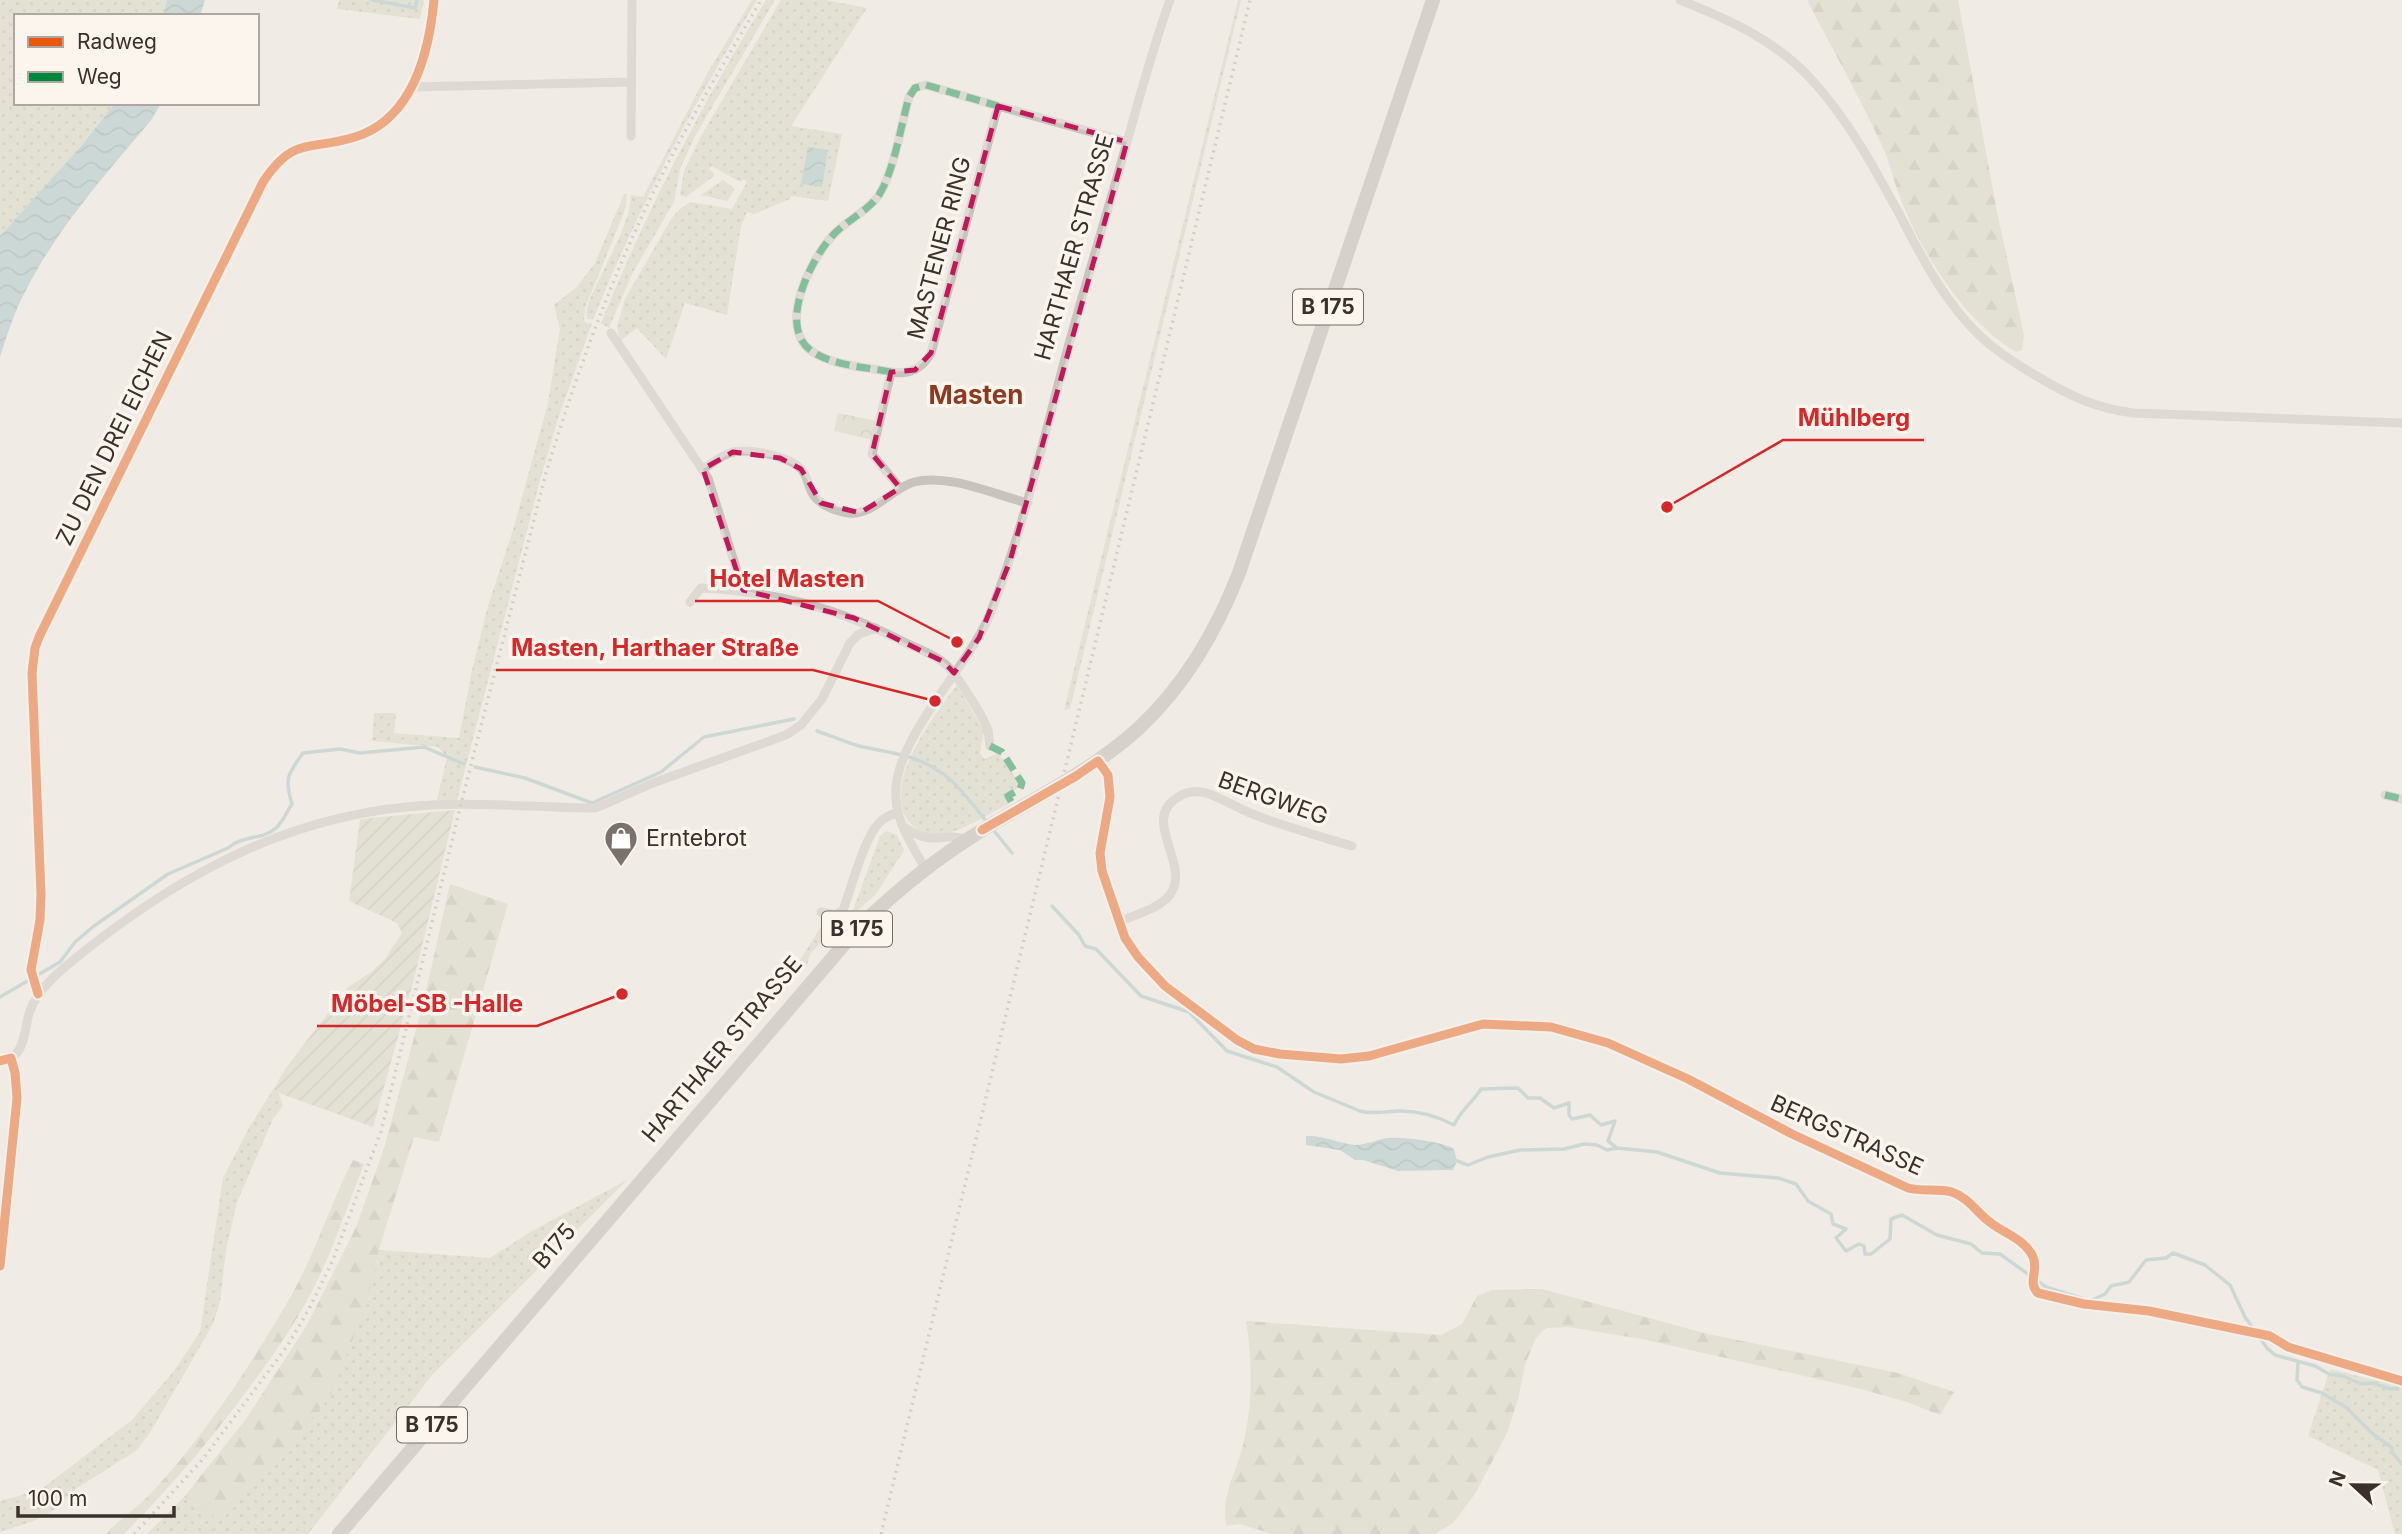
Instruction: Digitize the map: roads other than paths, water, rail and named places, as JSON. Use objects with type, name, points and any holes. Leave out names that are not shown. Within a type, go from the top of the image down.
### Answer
[{"type":"main road","name":"B 175","points":[[1098,761],[1139,727],[1177,687],[1205,646],[1220,617],[1246,552],[1434,0]]},
{"type":"main road","name":"HARTHAER STRASSE","points":[[619,1206],[838,948],[884,902],[925,868],[982,830],[1098,761]]},
{"type":"main road","name":"B175","points":[[339,1534],[619,1206]]},
{"type":"street","name":"ZU DEN DREI EICHEN","points":[[38,994],[32,970],[41,894],[32,682],[35,648],[39,637],[249,208],[271,170],[288,153],[299,148],[337,142],[369,132],[396,110],[412,87],[429,42],[434,0]]},
{"type":"street","points":[[631,136],[632,0]]},
{"type":"street","name":"HARTHAER STRASSE","points":[[925,868],[898,812],[896,788],[905,755],[926,715],[969,655],[989,616],[1028,503],[1146,72],[1170,0]]},
{"type":"street","points":[[1680,0],[1752,32],[1808,76],[1844,121],[1944,293],[1980,336],[2027,371],[2072,396],[2108,410],[2402,423]]},
{"type":"street","points":[[412,87],[631,82]]},
{"type":"street","name":"MASTENER RING","points":[[998,106],[931,353],[925,364],[900,374],[824,358],[804,345],[798,332],[797,316],[804,280],[828,240],[878,197],[885,184],[909,97],[915,88],[926,85],[1127,142]]},
{"type":"street","points":[[611,333],[703,469],[712,487],[743,590]]},
{"type":"street","points":[[891,372],[872,454],[900,488]]},
{"type":"street","points":[[703,469],[733,452],[744,450],[780,458],[801,469],[813,494],[821,503],[848,513],[860,513],[913,482],[943,480],[1028,503]]},
{"type":"street","points":[[690,602],[701,588],[743,590],[808,603],[876,628],[944,662],[954,673],[988,730],[990,746]]},
{"type":"street","points":[[0,1266],[17,1098],[15,1073],[5,1060],[20,1049],[29,1012],[38,994],[75,958],[112,929],[178,883],[224,860],[324,821],[402,807],[461,804],[584,808],[603,805],[653,783],[786,734],[801,724],[822,699],[850,643],[859,634],[876,628]]},
{"type":"street","name":"BERGSTRASSE","points":[[1098,761],[1108,775],[1110,797],[1100,853],[1102,871],[1125,938],[1153,975],[1237,1040],[1254,1049],[1341,1059],[1369,1056],[1474,1025],[1551,1027],[1608,1043],[1688,1079],[1792,1134],[1908,1188],[1943,1190],[1962,1197],[1993,1225],[2023,1243],[2033,1256],[2033,1289],[2044,1296],[2084,1304],[2149,1311],[2270,1336],[2300,1350],[2400,1380]]},
{"type":"street","name":"BERGWEG","points":[[1119,922],[1157,905],[1167,898],[1172,890],[1176,871],[1163,820],[1171,803],[1187,793],[1208,794],[1272,822],[1352,846]]},
{"type":"street","points":[[2385,795],[2402,799]]},
{"type":"street","points":[[821,912],[835,915],[843,910],[878,823],[898,812]]},
{"type":"street","points":[[903,825],[925,839],[957,835],[968,840]]},
{"type":"water","points":[[167,0],[205,0],[201,14],[164,14]]},
{"type":"water","points":[[113,105],[160,105],[152,119],[83,202],[38,268],[21,300],[0,357],[0,236],[82,145]]},
{"type":"water","points":[[808,147],[828,150],[822,187],[801,184]]},
{"type":"water","points":[[1306,1136],[1355,1145],[1388,1138],[1422,1140],[1454,1149],[1457,1161],[1453,1170],[1398,1171],[1355,1160],[1340,1150],[1306,1145]]},
{"type":"waterway","points":[[372,0],[415,8],[417,0]]},
{"type":"waterway","points":[[475,767],[525,778],[592,803],[661,772],[704,737],[794,719]]},
{"type":"waterway","points":[[817,731],[859,746],[904,755],[935,768],[952,781],[986,821]]},
{"type":"waterway","points":[[0,997],[60,962],[75,942],[94,926],[168,874],[240,841],[276,828],[292,804],[288,788],[289,777],[303,753],[340,749],[360,753],[424,747],[464,764]]},
{"type":"waterway","points":[[991,827],[1012,853]]},
{"type":"waterway","points":[[1052,906],[1079,935],[1085,946],[1096,949],[1141,996],[1189,1012],[1227,1051],[1277,1067],[1314,1092],[1360,1111],[1414,1112],[1454,1125],[1481,1089],[1518,1088],[1528,1098],[1540,1098],[1554,1108],[1569,1103],[1569,1115],[1572,1119],[1590,1115],[1601,1125],[1615,1121],[1608,1141],[1617,1148],[1657,1152],[1720,1173],[1778,1178],[1796,1184],[1808,1201],[1831,1214],[1833,1224],[1846,1229],[1836,1238],[1846,1251],[1859,1244],[1864,1246],[1865,1254],[1871,1254],[1890,1239],[1891,1219],[1902,1215],[1937,1235],[1971,1244],[1982,1253],[2000,1254],[2046,1287],[2090,1301],[2105,1294],[2111,1286],[2129,1282],[2146,1260],[2166,1258],[2173,1253],[2205,1265],[2230,1285],[2245,1317],[2275,1355],[2315,1366],[2329,1374],[2343,1376],[2361,1384],[2373,1383],[2390,1389],[2397,1388],[2402,1383]]},
{"type":"waterway","points":[[1457,1161],[1468,1165],[1488,1157],[1520,1150],[1564,1149],[1584,1144],[1597,1145],[1607,1150],[1617,1148]]},
{"type":"waterway","points":[[2298,1362],[2297,1380],[2302,1387],[2322,1393],[2347,1408],[2392,1448],[2392,1452],[2402,1464]]},
{"type":"railway","points":[[134,1534],[203,1459],[288,1345],[333,1260],[381,1131],[546,473],[567,407],[602,310],[656,186],[684,132],[761,0]]},
{"type":"railway","points":[[881,1534],[1250,0]]},
{"type":"place","name":"Mühlberg","points":[[1667,507]]},
{"type":"place","name":"Hotel Masten","points":[[957,642]]},
{"type":"place","name":"Masten, Harthaer Straße","points":[[935,701]]},
{"type":"place","name":"Erntebrot","points":[[621,868]]},
{"type":"place","name":"Möbel-SB -Halle","points":[[622,994]]},
{"type":"district","name":"Masten","points":[[976,395]]}]
